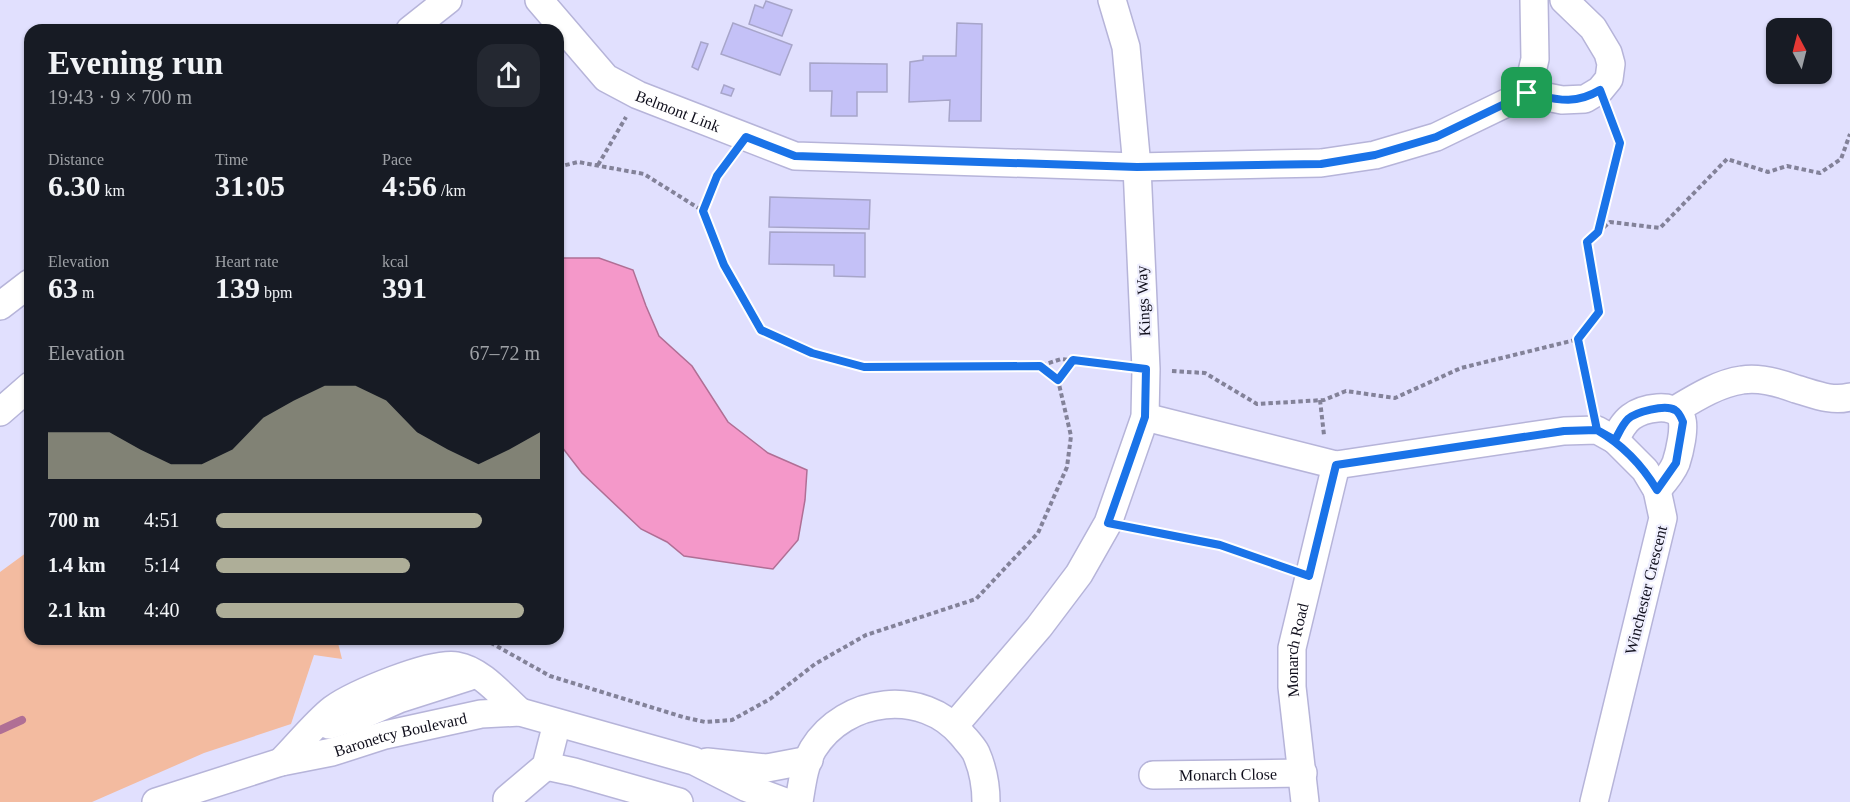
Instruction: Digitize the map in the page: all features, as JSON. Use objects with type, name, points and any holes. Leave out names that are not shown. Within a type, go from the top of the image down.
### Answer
[{"type":"street","points":[[418,24],[448,0]]},
{"type":"street","name":"Belmont Link","points":[[539,0],[560,24]]},
{"type":"street","name":"Kings Way","points":[[954,726],[1039,627],[1079,574],[1108,523],[1145,417],[1146,369],[1137,167],[1126,47],[1112,0]]},
{"type":"street","points":[[1534,0],[1535,59],[1527,93],[1562,100],[1585,99],[1600,90],[1609,79],[1611,64],[1608,53],[1593,28],[1564,0]]},
{"type":"street","name":"Belmont Link","points":[[564,29],[606,78],[638,95],[795,156],[1137,167],[1321,164],[1375,155],[1436,137],[1527,93]]},
{"type":"street","points":[[0,306],[24,288]]},
{"type":"street","points":[[1675,410],[1724,385],[1743,379],[1786,385],[1839,400],[1850,397]]},
{"type":"street","points":[[0,412],[24,391]]},
{"type":"street","points":[[1145,417],[1336,465],[1564,431],[1606,435],[1639,413],[1668,408],[1681,415],[1683,422],[1676,463],[1657,490]]},
{"type":"street","name":"Winchester Crescent","points":[[1594,802],[1663,518],[1657,490],[1645,470],[1606,435]]},
{"type":"street","name":"Monarch Road","points":[[1305,802],[1290,668],[1292,648],[1336,465]]},
{"type":"street","name":"Baronetcy Boulevard","points":[[281,762],[314,729],[342,722],[399,699],[476,674],[520,712]]},
{"type":"street","points":[[799,802],[802,780],[809,760],[814,749],[834,724],[862,709],[894,704],[927,709],[954,726],[975,751],[986,782],[986,802]]},
{"type":"street","name":"Baronetcy Boulevard","points":[[156,802],[281,762],[332,752],[385,735],[481,714],[520,712],[694,761],[767,768],[809,760]]},
{"type":"street","points":[[507,799],[546,766],[557,723]]},
{"type":"street","name":"Baronetcy Boulevard","points":[[694,761],[765,800]]},
{"type":"street","points":[[546,766],[679,802]]},
{"type":"street","name":"Monarch Close","points":[[1153,775],[1303,773]]},
{"type":"path","points":[[1598,232],[1620,143],[1600,90]]},
{"type":"path","points":[[598,165],[638,95]]},
{"type":"path","points":[[564,166],[578,162],[644,174],[703,211],[724,265],[761,330],[812,353],[864,367],[1040,366],[1061,359],[1205,373],[1257,404],[1324,400],[1346,391],[1395,398],[1461,368],[1578,339],[1599,312],[1587,242],[1610,222],[1660,228],[1727,159],[1768,172],[1787,166],[1820,173],[1841,159],[1850,134]]},
{"type":"path","points":[[703,211],[717,176],[746,137]]},
{"type":"path","points":[[1578,339],[1606,435]]},
{"type":"path","points":[[1058,380],[1073,360]]},
{"type":"path","points":[[495,645],[550,676],[683,717],[705,722],[732,720],[770,699],[815,664],[866,635],[976,599],[1038,533],[1067,467],[1071,436],[1058,380],[1040,366]]},
{"type":"path","points":[[1108,523],[1220,545],[1309,576]]},
{"type":"shaded area","points":[[564,258],[599,258],[633,270],[659,336],[692,366],[728,422],[768,453],[807,470],[805,500],[798,540],[773,569],[684,556],[667,542],[641,529],[582,473],[564,450]]},
{"type":"shaded area","points":[[24,554],[24,645],[338,645],[342,659],[314,655],[291,724],[204,753],[92,802],[0,802],[0,572]]},
{"type":"building","points":[[766,1],[792,10],[782,36],[749,24],[755,5],[763,8]]},
{"type":"building","points":[[733,23],[792,45],[780,75],[721,54]]},
{"type":"building","points":[[957,23],[982,24],[981,121],[949,121],[950,100],[909,102],[910,62],[923,60],[923,56],[956,56]]},
{"type":"building","points":[[701,42],[708,44],[698,70],[692,67]]},
{"type":"building","points":[[810,63],[887,64],[887,92],[857,92],[857,116],[831,116],[832,91],[810,91]]},
{"type":"building","points":[[724,85],[734,89],[731,96],[721,93]]},
{"type":"building","points":[[770,197],[870,200],[869,229],[769,227]]},
{"type":"building","points":[[770,232],[865,233],[865,277],[834,276],[834,265],[769,264]]},
{"type":"waterway","points":[[0,730],[22,720]]},
{"type":"route","points":[[1527,93],[1436,137],[1375,155],[1321,164],[1137,167],[795,156],[746,137],[717,176],[703,211],[724,265],[761,330],[812,353],[864,367],[1040,366],[1058,380],[1073,360],[1146,369],[1145,417],[1108,523],[1220,545],[1309,576],[1336,465],[1564,431],[1597,430],[1615,440],[1630,417],[1651,410],[1668,408],[1681,415],[1683,422],[1676,463],[1657,490],[1645,470],[1615,440],[1597,430],[1578,339],[1599,312],[1587,242],[1598,232],[1620,143],[1600,90],[1585,99],[1562,100],[1527,93]]}]
